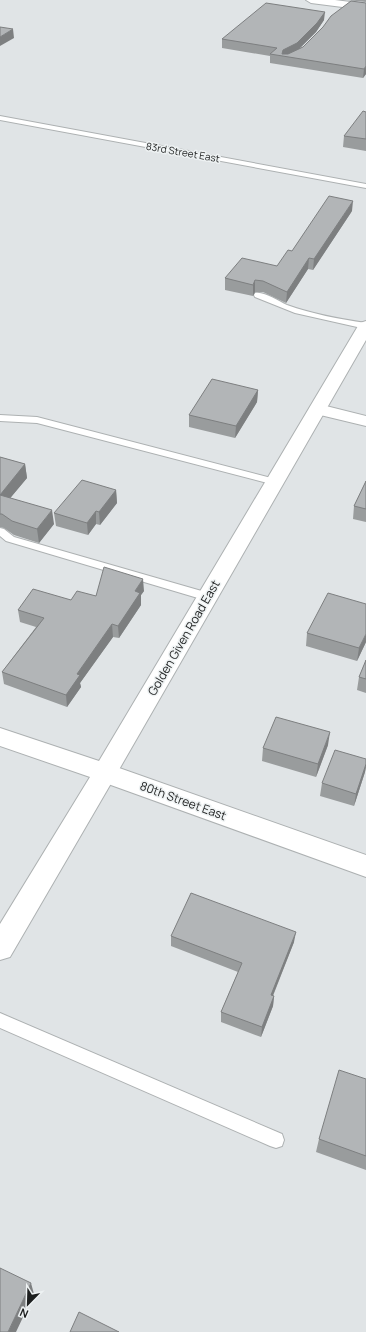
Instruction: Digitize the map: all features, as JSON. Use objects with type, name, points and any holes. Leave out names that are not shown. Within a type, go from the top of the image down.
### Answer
[{"type":"street","points":[[311,0],[347,8],[366,7]]},
{"type":"street","name":"Golden Given Road East","points":[[0,948],[105,773],[366,326]]},
{"type":"street","points":[[318,409],[366,421]]},
{"type":"street","name":"80th Street East","points":[[0,737],[366,866]]},
{"type":"lane","name":"83rd Street East","points":[[0,118],[366,186]]},
{"type":"lane","points":[[258,295],[276,304],[303,314],[366,326]]},
{"type":"lane","points":[[0,418],[37,420],[275,482]]},
{"type":"lane","points":[[0,531],[10,539],[208,597]]},
{"type":"lane","points":[[0,1020],[276,1140]]},
{"type":"building","points":[[351,1],[366,3],[366,66],[364,69],[270,54],[277,48],[222,39],[266,3],[325,12],[317,23],[297,43],[283,50],[282,54],[288,54],[303,47],[323,27],[331,16]]},
{"type":"building","points":[[0,27],[13,29],[0,37]]},
{"type":"building","points":[[363,111],[366,112],[366,139],[344,136]]},
{"type":"building","points":[[329,196],[353,201],[314,259],[309,258],[287,292],[263,281],[255,280],[253,285],[225,278],[242,258],[277,266],[288,250],[292,251]]},
{"type":"building","points":[[212,379],[258,390],[236,426],[189,415]]},
{"type":"building","points":[[0,457],[25,464],[0,495]]},
{"type":"building","points":[[82,480],[116,490],[99,512],[96,511],[87,523],[54,513]]},
{"type":"building","points":[[366,481],[366,509],[354,506]]},
{"type":"building","points":[[0,495],[52,510],[37,529],[12,521],[0,514]]},
{"type":"building","points":[[104,567],[143,579],[135,591],[140,593],[118,626],[112,624],[77,674],[80,675],[66,695],[2,672],[44,618],[18,610],[33,589],[71,600],[77,591],[96,596]]},
{"type":"building","points":[[328,593],[366,604],[366,634],[359,648],[307,633]]},
{"type":"building","points":[[366,660],[366,679],[359,677]]},
{"type":"building","points":[[276,717],[330,732],[318,764],[263,748]]},
{"type":"building","points":[[335,750],[366,759],[366,764],[356,794],[322,783]]},
{"type":"building","points":[[191,893],[296,932],[271,995],[274,996],[262,1027],[221,1012],[242,963],[171,936]]},
{"type":"building","points":[[339,1070],[366,1079],[366,1156],[319,1139]]},
{"type":"building","points":[[0,1268],[31,1283],[8,1332],[0,1332]]},
{"type":"building","points":[[79,1312],[119,1332],[70,1332]]}]
